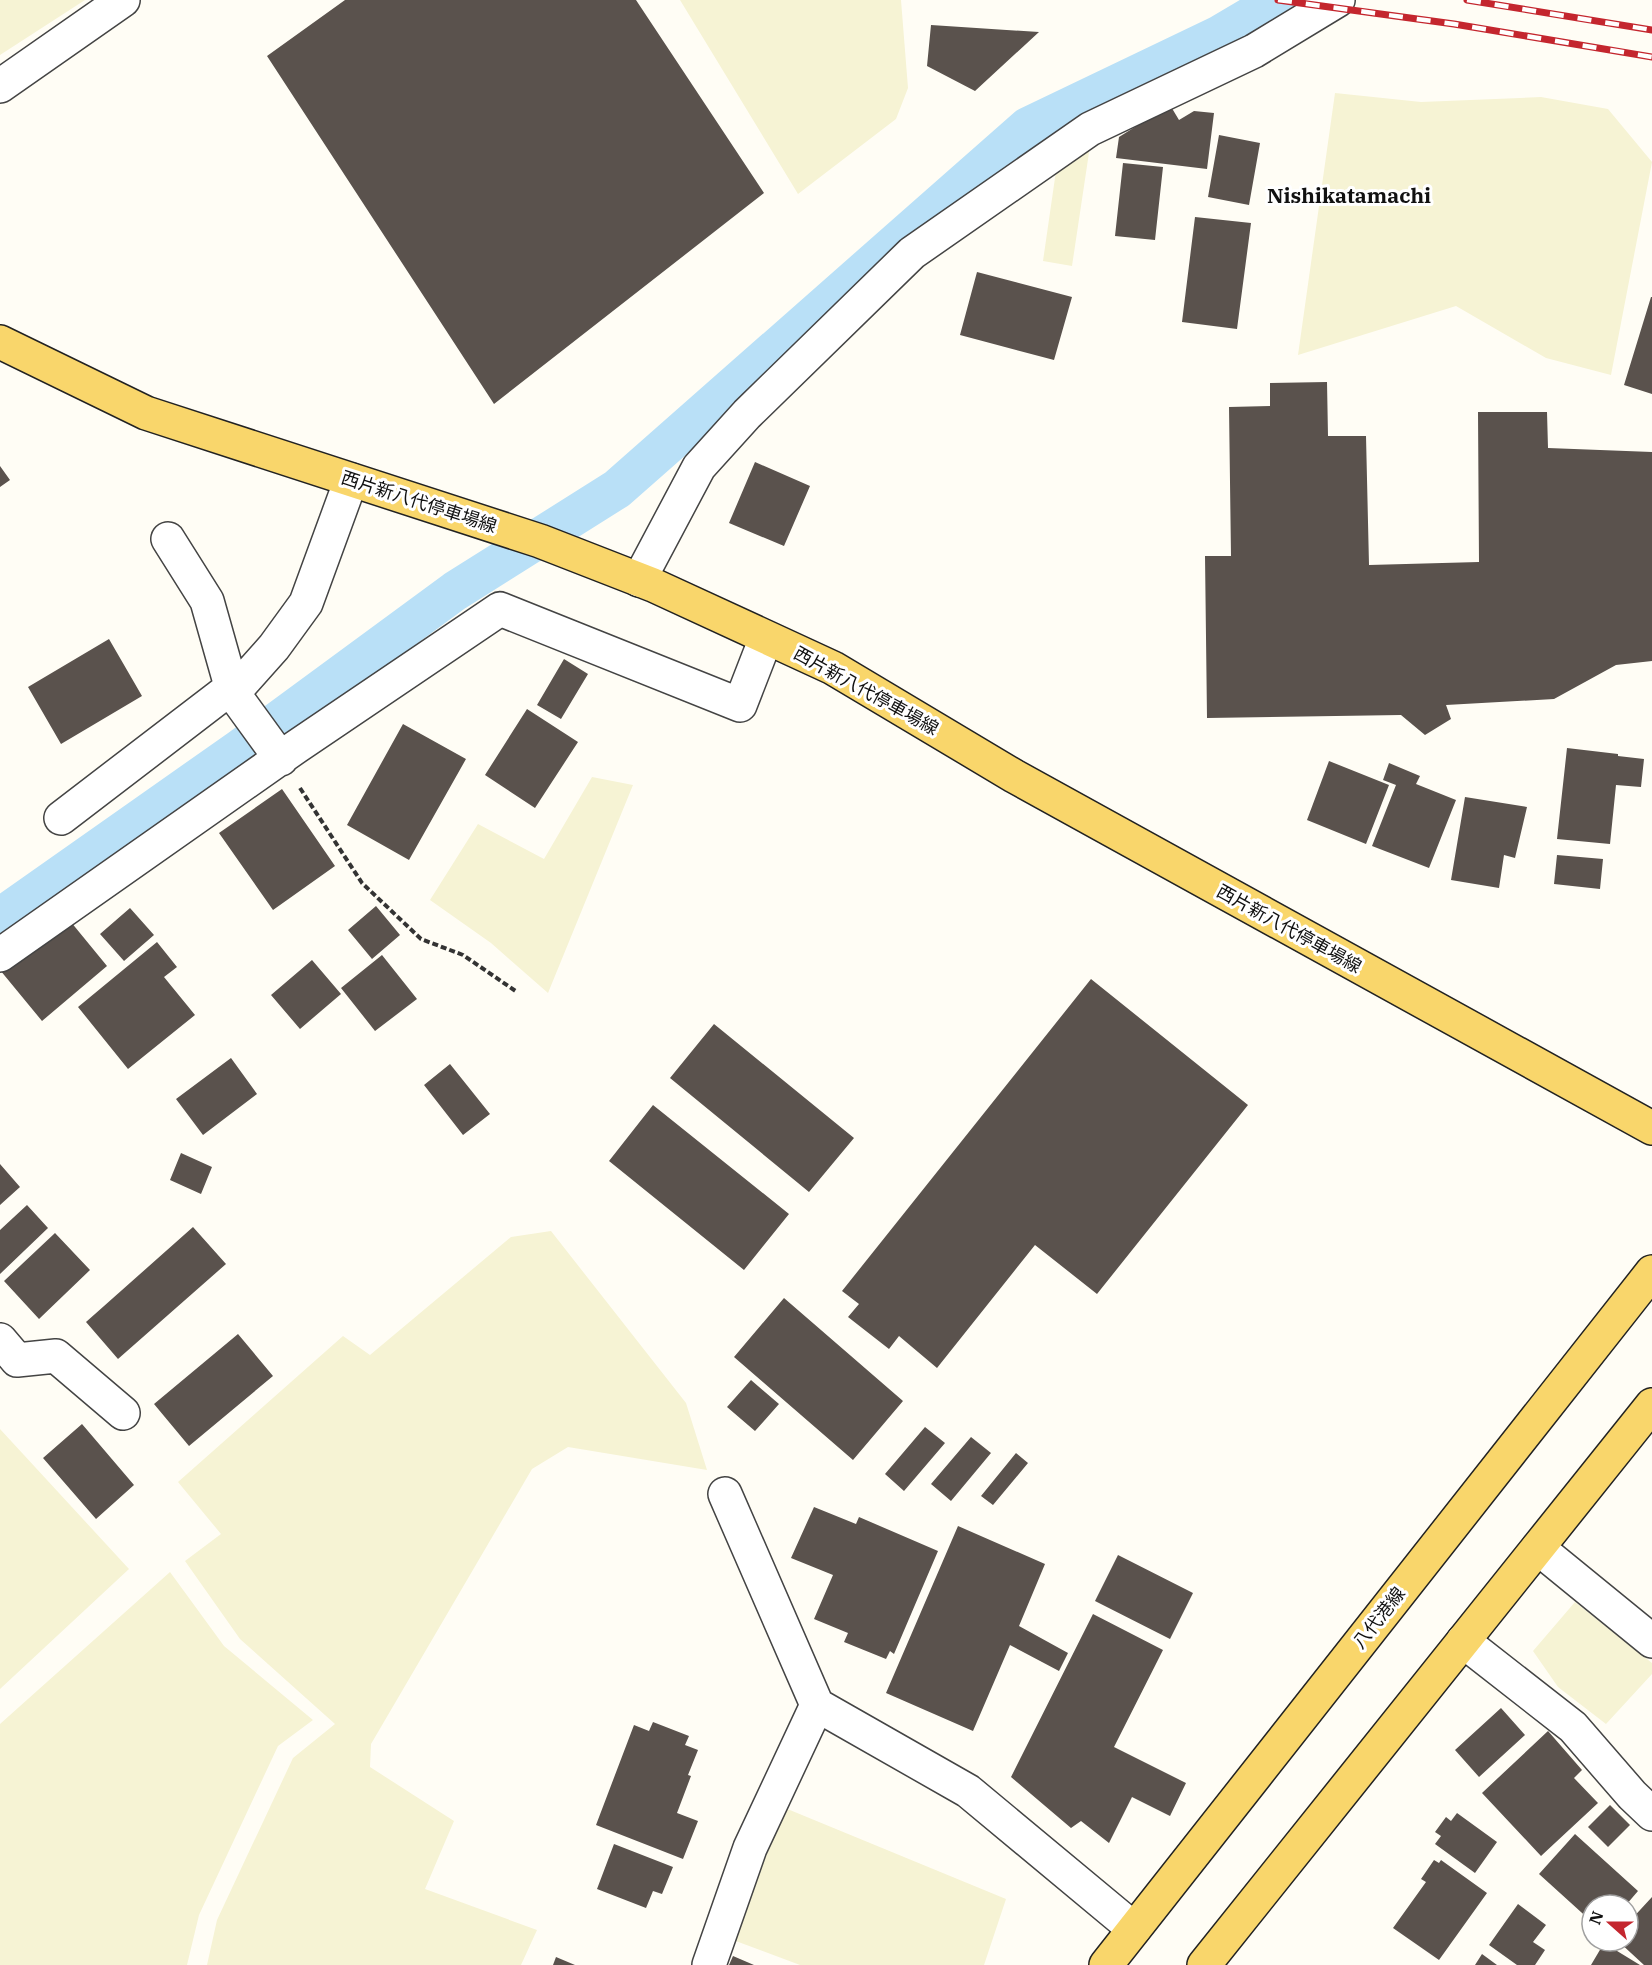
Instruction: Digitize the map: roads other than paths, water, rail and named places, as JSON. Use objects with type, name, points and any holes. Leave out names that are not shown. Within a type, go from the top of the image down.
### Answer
[{"type":"main road","name":"西片新八代停車場線","points":[[0,342],[146,413],[540,541],[639,580],[832,668],[1023,782],[1652,1128]]},
{"type":"main road","name":"八代港線","points":[[1106,1965],[1652,1272]]},
{"type":"main road","points":[[1204,1965],[1652,1405]]},
{"type":"street","points":[[0,86],[123,0]]},
{"type":"street","points":[[639,580],[699,467],[747,414],[912,253],[1090,129],[1254,51],[1338,0]]},
{"type":"street","points":[[61,818],[234,692],[274,647],[306,603],[351,480]]},
{"type":"street","points":[[168,539],[207,601],[234,692],[279,757]]},
{"type":"street","points":[[0,955],[279,757],[500,609],[740,705],[766,638]]},
{"type":"street","points":[[0,1340],[17,1360],[56,1356],[123,1413]]},
{"type":"street","points":[[725,1494],[817,1705],[968,1791],[1134,1929]]},
{"type":"street","points":[[1538,1548],[1652,1641]]},
{"type":"street","points":[[1463,1641],[1572,1727],[1632,1795],[1652,1814]]},
{"type":"street","points":[[709,1965],[750,1848],[817,1705]]},
{"type":"waterway","points":[[0,918],[240,749],[455,591],[617,489],[1028,127],[1220,35],[1279,0]]},
{"type":"railway","points":[[1278,0],[1454,24],[1652,57]]},
{"type":"railway","points":[[1467,0],[1652,30]]},
{"type":"district","name":"Nishikatamachi","points":[[1349,196]]}]
